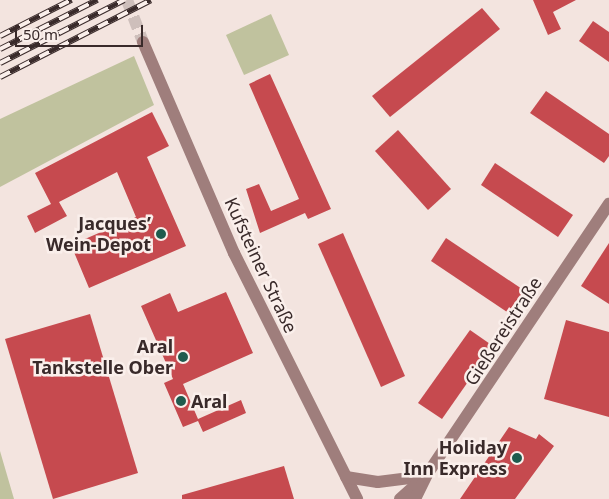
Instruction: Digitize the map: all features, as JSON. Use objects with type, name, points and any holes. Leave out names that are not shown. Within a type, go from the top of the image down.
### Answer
[{"type":"main road","name":"Kufsteiner Straße","points":[[143,42],[234,254],[357,499]]},
{"type":"main road","name":"Gießereistraße","points":[[415,499],[426,476],[609,204]]},
{"type":"main road","points":[[346,477],[378,482],[426,476]]},
{"type":"main road","name":"Gießereistraße","points":[[400,499],[426,476]]},
{"type":"green space","points":[[271,14],[289,55],[244,75],[226,35]]},
{"type":"green space","points":[[134,56],[154,105],[0,187],[0,119]]},
{"type":"green space","points":[[0,451],[14,499],[0,499]]},
{"type":"building","points":[[533,0],[576,0],[553,12],[561,29],[548,35]]},
{"type":"building","points":[[482,8],[500,29],[390,117],[372,96]]},
{"type":"building","points":[[593,21],[609,32],[609,62],[579,41]]},
{"type":"building","points":[[270,74],[331,209],[308,219],[305,213],[260,233],[246,189],[259,184],[271,211],[299,199],[249,84]]},
{"type":"building","points":[[546,91],[609,134],[609,156],[604,163],[530,113]]},
{"type":"building","points":[[152,112],[169,146],[147,157],[186,246],[89,288],[71,245],[136,217],[117,172],[59,202],[67,216],[35,233],[27,216],[51,204],[35,173]]},
{"type":"building","points":[[398,130],[451,189],[428,210],[375,151]]},
{"type":"building","points":[[495,163],[573,215],[558,237],[481,185]]},
{"type":"building","points":[[343,233],[405,376],[381,387],[318,244]]},
{"type":"building","points":[[446,238],[525,291],[510,314],[431,261]]},
{"type":"building","points":[[609,243],[609,304],[581,286]]},
{"type":"building","points":[[226,292],[253,353],[183,384],[198,419],[241,400],[246,413],[203,432],[198,421],[183,427],[164,383],[173,379],[141,306],[170,293],[178,312]]},
{"type":"building","points":[[90,314],[138,473],[53,499],[5,339]]},
{"type":"building","points":[[566,320],[609,332],[609,417],[544,399]]},
{"type":"building","points":[[470,330],[493,346],[442,419],[418,403]]},
{"type":"building","name":"Holiday Inn Express","points":[[509,427],[536,439],[539,434],[554,446],[515,499],[460,499]]},
{"type":"building","points":[[284,466],[294,499],[182,499],[182,495]]},
{"type":"tunnel","points":[[127,0],[143,42]]},
{"type":"railway","points":[[0,36],[71,0]]},
{"type":"railway","points":[[0,49],[97,0]]},
{"type":"railway","points":[[0,63],[124,0]]},
{"type":"railway","points":[[0,77],[151,0]]},
{"type":"place","name":"Jacques’ Wein-Depot","points":[[161,234]]},
{"type":"place","name":"Aral Tankstelle Ober","points":[[183,357]]},
{"type":"place","name":"Aral","points":[[181,401]]},
{"type":"place","name":"Holiday Inn Express","points":[[517,458]]}]
